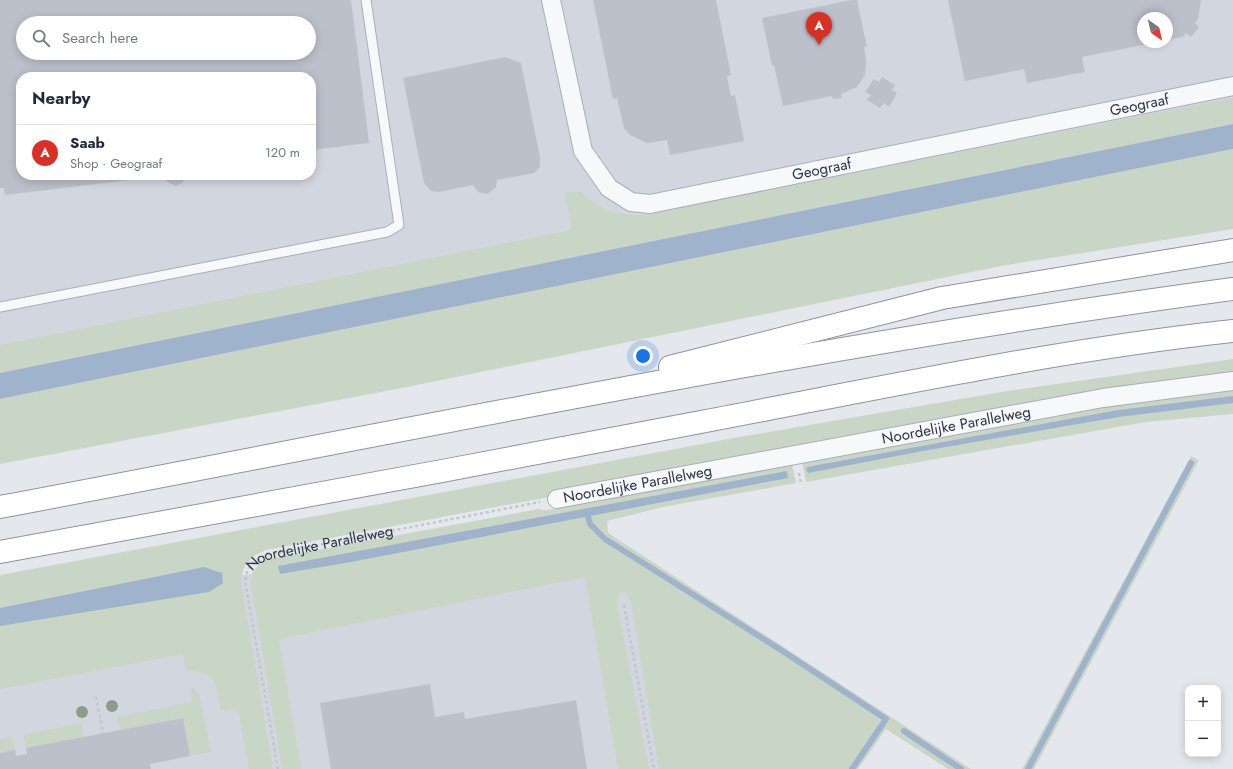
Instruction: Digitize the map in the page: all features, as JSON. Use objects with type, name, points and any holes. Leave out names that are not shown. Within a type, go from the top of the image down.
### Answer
[{"type":"highway","points":[[485,415],[942,298],[1233,250]]},
{"type":"highway","points":[[0,506],[867,345],[1043,316],[1233,289]]},
{"type":"highway","points":[[0,552],[376,484],[996,366],[1187,336],[1233,331]]},
{"type":"street","name":"Geograaf","points":[[551,0],[583,151],[609,188],[631,202],[650,204],[1233,86]]},
{"type":"street","name":"Noordelijke Parallelweg","points":[[557,499],[1103,398],[1233,381]]},
{"type":"lane","points":[[0,306],[387,232],[399,225],[366,0]]},
{"type":"path","name":"Noordelijke Parallelweg","points":[[278,769],[246,581],[247,572],[251,564],[267,554],[557,499]]},
{"type":"path","points":[[624,605],[654,769]]},
{"type":"path","points":[[96,697],[103,733]]},
{"type":"shaded area","points":[[0,0],[1233,0],[1233,137],[0,384]]},
{"type":"shaded area","points":[[587,512],[852,769],[0,769],[0,619],[222,578],[279,570]]},
{"type":"green space","points":[[1233,98],[1233,124],[0,373],[0,345],[572,230],[565,193],[580,191],[607,210],[622,214],[640,215]]},
{"type":"green space","points":[[1233,149],[1233,229],[1001,266],[407,387],[0,464],[0,399]]},
{"type":"green space","points":[[1233,359],[1233,377],[880,435],[266,550],[256,555],[248,562],[243,570],[241,582],[273,769],[249,769],[238,708],[221,711],[216,686],[212,677],[194,670],[186,671],[183,654],[0,689],[0,575],[734,438],[1001,392]]},
{"type":"green space","points":[[1233,386],[1233,414],[1146,422],[806,482],[802,462],[1015,419]]},
{"type":"green space","points":[[1191,456],[1199,460],[1034,769],[1022,769]]},
{"type":"green space","points":[[792,464],[796,483],[663,507],[607,521],[608,533],[971,769],[948,769],[886,729],[858,769],[659,769],[631,602],[625,592],[619,593],[617,604],[649,769],[618,769],[585,577],[279,639],[301,769],[282,769],[251,583],[253,571],[264,560],[539,509],[549,510],[564,503]]},
{"type":"green space","points":[[194,688],[199,694],[211,752],[190,756],[182,718],[120,730],[117,717],[192,702],[190,689]]},
{"type":"green space","points":[[81,723],[84,737],[26,748],[23,735]]},
{"type":"green space","points":[[12,736],[15,750],[0,753],[0,739]]},
{"type":"water","points":[[1233,124],[1233,149],[0,399],[0,373]]},
{"type":"water","points":[[1233,396],[1233,403],[1119,417],[923,451],[808,473],[806,470],[807,467],[1118,410]]},
{"type":"water","points":[[787,471],[788,478],[351,562],[280,574],[278,566]]},
{"type":"water","points":[[204,567],[222,573],[223,583],[209,592],[0,626],[0,608]]},
{"type":"building","points":[[0,0],[351,0],[369,143],[316,149],[316,72],[16,72],[16,180],[130,180],[5,195],[4,188],[0,188]]},
{"type":"building","points":[[593,0],[716,0],[731,75],[727,76],[731,96],[735,95],[744,141],[670,155],[667,140],[647,143],[630,135],[624,128],[617,98],[613,99]]},
{"type":"building","points":[[857,0],[867,47],[864,47],[866,60],[865,75],[857,87],[841,94],[842,98],[833,99],[832,96],[783,106],[774,65],[772,66],[762,18]]},
{"type":"building","points":[[948,0],[1201,0],[1198,19],[1195,23],[1199,27],[1191,37],[1186,33],[1183,37],[1173,39],[1173,12],[1137,12],[1137,46],[1082,57],[1085,72],[1027,83],[1024,69],[965,81]]},
{"type":"building","points":[[505,57],[521,63],[540,157],[540,167],[534,173],[497,180],[496,187],[488,194],[478,192],[473,185],[439,192],[431,191],[424,183],[403,78]]},
{"type":"building","points":[[882,77],[895,85],[892,90],[897,93],[889,107],[884,103],[880,108],[867,100],[871,95],[865,92],[874,79],[879,82]]},
{"type":"building","points":[[166,180],[184,180],[182,183],[176,186]]},
{"type":"building","points":[[430,684],[435,717],[464,712],[465,719],[576,700],[587,769],[331,769],[320,703]]},
{"type":"building","points":[[183,718],[190,756],[150,764],[151,769],[0,769],[0,753],[15,750],[16,756],[27,754],[26,748]]},
{"type":"waterway","points":[[1028,769],[1191,463]]},
{"type":"waterway","points":[[587,512],[590,524],[605,539],[781,650],[886,719],[852,769]]},
{"type":"waterway","points":[[904,731],[961,769]]},
{"type":"place","name":"Saab","points":[[819,45]]}]
